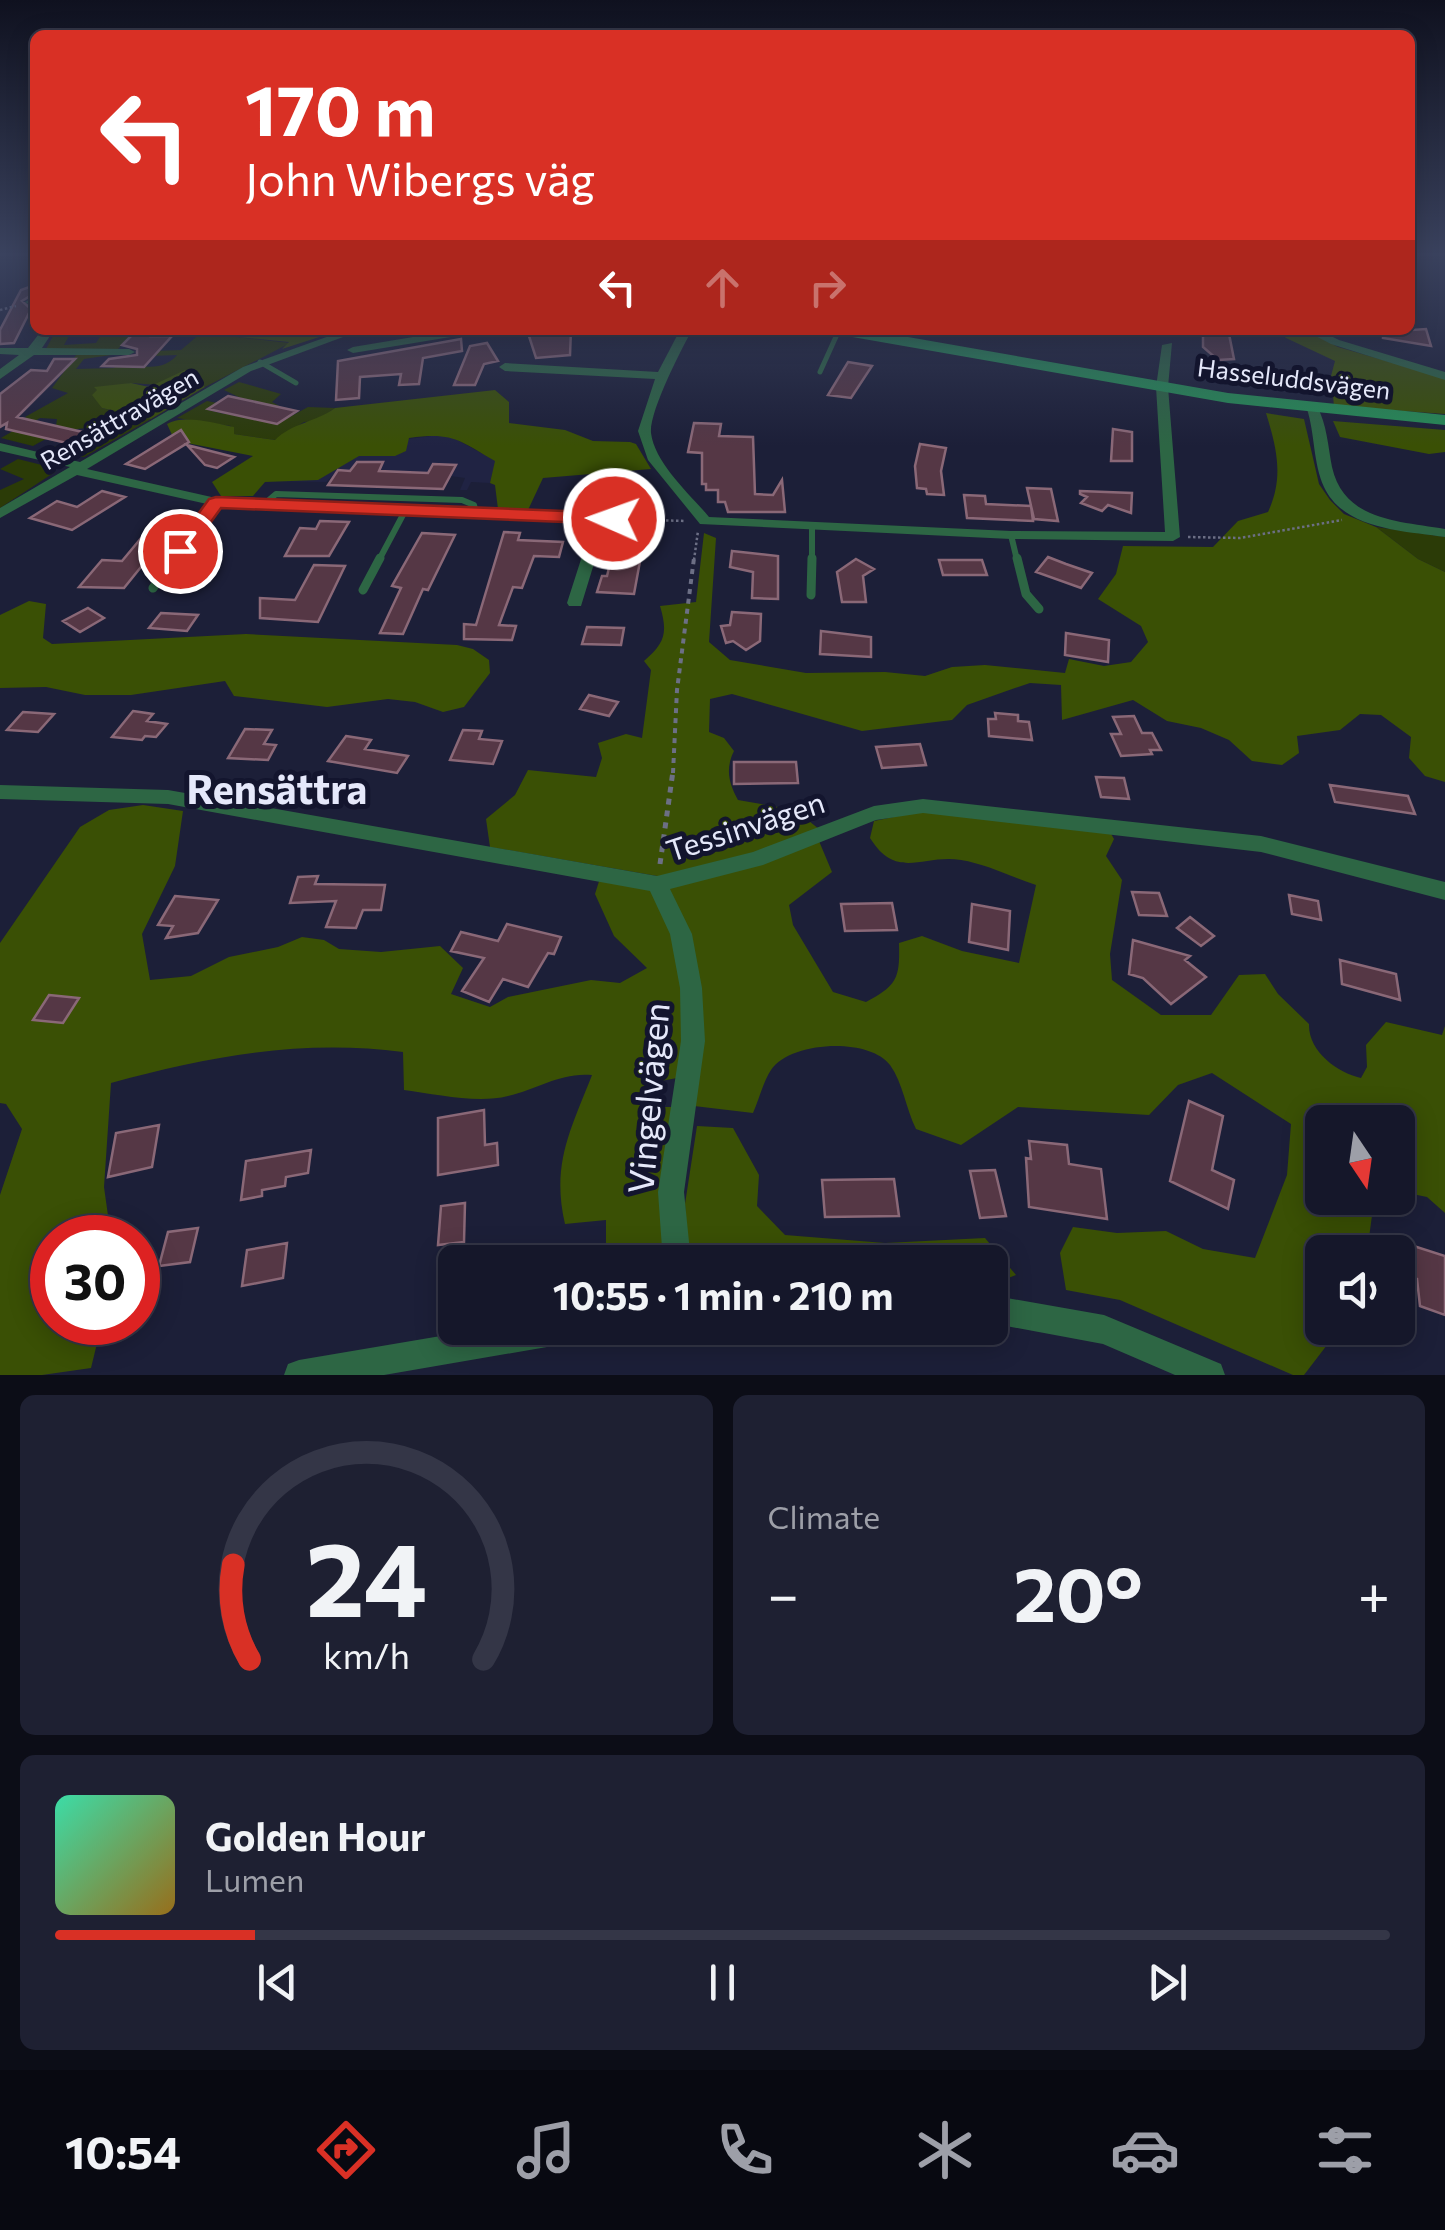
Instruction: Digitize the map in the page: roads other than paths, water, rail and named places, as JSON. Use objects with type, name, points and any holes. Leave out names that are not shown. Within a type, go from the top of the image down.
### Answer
[{"type":"street","points":[[0,375],[30,352],[44,335]]},
{"type":"street","name":"Rensättravägen","points":[[0,514],[260,362],[341,335]]},
{"type":"street","points":[[353,350],[444,335]]},
{"type":"street","points":[[683,335],[662,376],[644,432],[656,460],[705,521],[1011,535],[1173,536],[1162,387],[1168,345]]},
{"type":"street","name":"Hasseluddsvägen","points":[[868,335],[1162,387],[1313,409],[1445,420]]},
{"type":"street","points":[[1320,335],[1445,376]]},
{"type":"street","points":[[0,351],[129,352]]},
{"type":"street","points":[[506,367],[662,376]]},
{"type":"street","points":[[1313,409],[1332,488],[1350,508],[1445,533]]},
{"type":"street","points":[[0,447],[216,502],[399,506],[476,514],[620,519]]},
{"type":"street","points":[[575,603],[601,518]]},
{"type":"street","name":"Tessinvägen","points":[[0,792],[168,796],[656,884],[756,860],[874,813],[923,806],[1261,844],[1445,891]]},
{"type":"street","name":"Vingelvägen","points":[[656,884],[681,934],[691,988],[693,1040],[671,1192],[676,1245]]},
{"type":"street","points":[[1008,1312],[1104,1330],[1210,1375]]},
{"type":"street","points":[[299,1375],[472,1345]]},
{"type":"lane","name":"Hasseluddsvägen","points":[[820,372],[838,335]]},
{"type":"lane","points":[[260,362],[296,382]]},
{"type":"lane","points":[[153,588],[216,502]]},
{"type":"lane","points":[[363,590],[399,506]]},
{"type":"lane","points":[[811,596],[812,526]]},
{"type":"lane","points":[[1011,535],[1026,594],[1039,609]]},
{"type":"district","name":"Rensättra","points":[[277,787]]}]
